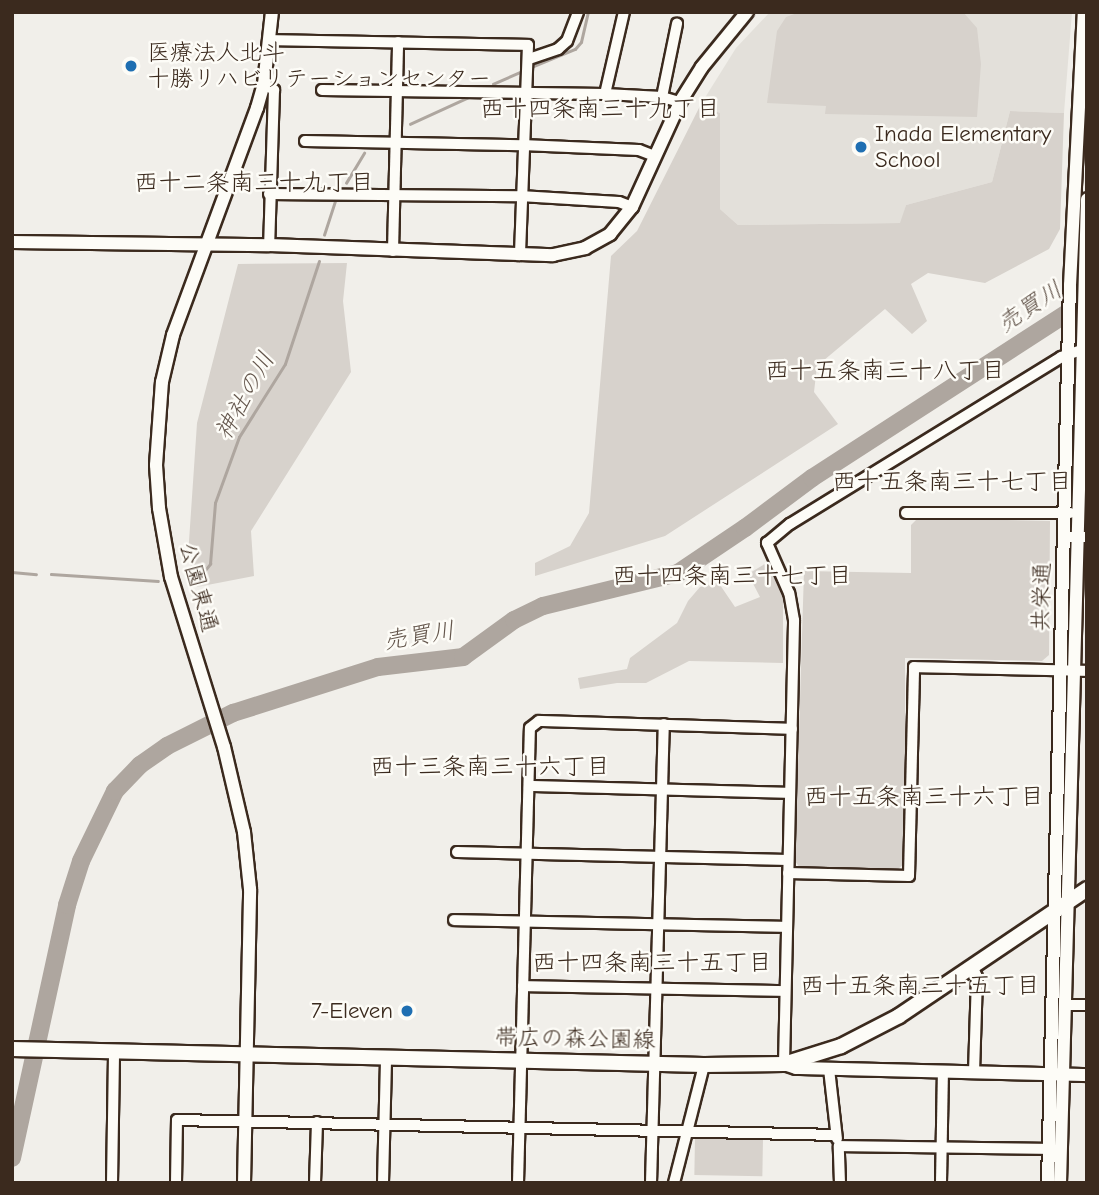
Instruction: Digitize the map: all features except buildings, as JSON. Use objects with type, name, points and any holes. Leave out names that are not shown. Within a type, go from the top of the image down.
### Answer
[{"type":"main road","name":"帯広の森公園線","points":[[12,1049],[652,1064],[784,1064],[841,1046],[868,1033],[973,968],[1087,889]]},
{"type":"street","name":"公園東通","points":[[244,1183],[250,888],[244,832],[224,747],[171,576],[159,508],[156,465],[162,382],[173,335],[204,246],[244,149],[264,84],[272,12]]},
{"type":"street","points":[[528,59],[558,49],[567,41],[578,12]]},
{"type":"street","points":[[605,94],[624,12]]},
{"type":"street","points":[[12,242],[269,245],[553,255],[585,248],[610,234],[632,207],[680,102],[702,66],[747,12]]},
{"type":"street","name":"共栄通","points":[[1060,1183],[1058,1074],[1061,906],[1067,671],[1075,537],[1070,513],[1078,402],[1070,285],[1084,12]]},
{"type":"street","points":[[663,97],[677,23]]},
{"type":"street","points":[[270,40],[528,45],[520,196],[520,254]]},
{"type":"street","points":[[393,251],[398,42]]},
{"type":"street","points":[[264,84],[274,90],[269,245]]},
{"type":"street","points":[[322,90],[605,94],[663,97],[680,102]]},
{"type":"street","points":[[305,141],[639,150],[655,156]]},
{"type":"street","points":[[269,194],[520,196],[619,202],[632,207]]},
{"type":"street","name":"共栄通","points":[[1076,348],[1082,333],[1087,199]]},
{"type":"street","points":[[1076,348],[790,524],[767,543],[792,605],[792,729],[784,1064],[796,1068],[1087,1075]]},
{"type":"street","points":[[906,513],[1070,513]]},
{"type":"street","points":[[788,873],[909,876],[914,667],[1087,671]]},
{"type":"street","points":[[518,1183],[530,728],[539,722],[792,729]]},
{"type":"street","points":[[651,1183],[652,1064],[664,724]]},
{"type":"street","points":[[529,786],[789,793]]},
{"type":"street","points":[[457,852],[788,860]]},
{"type":"street","name":"共栄通","points":[[1048,1183],[1065,1005],[1061,906]]},
{"type":"street","points":[[454,920],[787,927]]},
{"type":"street","points":[[973,968],[977,977],[974,1072]]},
{"type":"street","points":[[523,986],[785,991]]},
{"type":"street","points":[[1065,1005],[1087,1005]]},
{"type":"street","points":[[112,1183],[114,1051]]},
{"type":"street","points":[[383,1183],[386,1058]]},
{"type":"street","points":[[674,1183],[704,1065]]},
{"type":"street","points":[[830,1069],[840,1183]]},
{"type":"street","points":[[941,1183],[943,1071]]},
{"type":"street","points":[[176,1183],[177,1120],[687,1132],[942,1147],[1050,1149]]},
{"type":"street","points":[[315,1183],[317,1122]]},
{"type":"shaded area","name":"Inada Elementary School","points":[[770,12],[1072,12],[1064,113],[1010,111],[992,182],[906,205],[901,223],[738,225],[720,209],[720,113],[701,104],[736,48]]},
{"type":"shaded area","points":[[800,12],[963,12],[977,28],[981,64],[977,117],[825,114],[826,106],[767,103],[777,31],[786,17]]},
{"type":"shaded area","points":[[701,104],[720,113],[720,209],[738,225],[900,223],[906,205],[992,182],[1010,111],[1064,113],[1060,229],[1049,249],[985,283],[928,273],[911,284],[927,321],[912,334],[885,309],[817,366],[814,392],[838,424],[665,536],[535,576],[535,563],[570,546],[589,513],[611,256],[637,231]]},
{"type":"shaded area","points":[[347,263],[343,301],[351,372],[251,531],[254,576],[197,587],[188,556],[197,423],[238,264]]},
{"type":"shaded area","points":[[918,518],[1050,521],[1049,655],[1042,661],[905,658],[905,863],[898,869],[800,868],[795,861],[804,571],[911,573],[911,525]]},
{"type":"shaded area","points":[[768,562],[783,599],[783,663],[689,661],[646,683],[617,683],[580,689],[578,678],[627,669],[630,658],[677,623],[688,601],[700,587],[718,582],[735,607],[760,597],[748,574]]},
{"type":"shaded area","points":[[695,1138],[763,1139],[762,1176],[694,1175]]},
{"type":"waterway","name":"神社の川","points":[[534,66],[575,49],[581,42],[588,12]]},
{"type":"waterway","name":"神社の川","points":[[493,84],[520,72]]},
{"type":"waterway","name":"神社の川","points":[[410,124],[469,97]]},
{"type":"waterway","name":"神社の川","points":[[346,183],[364,153]]},
{"type":"waterway","name":"神社の川","points":[[324,235],[335,201]]},
{"type":"waterway","name":"神社の川","points":[[189,580],[202,574],[210,564],[215,503],[239,437],[285,364],[319,261]]},
{"type":"waterway","name":"売買川","points":[[12,1158],[67,905],[81,861],[115,791],[140,765],[167,746],[233,713],[378,667],[463,657],[514,620],[543,606],[678,573],[812,478],[1081,304]]},
{"type":"waterway","name":"神社の川","points":[[12,572],[36,574]]},
{"type":"waterway","name":"神社の川","points":[[51,574],[158,581]]},
{"type":"place","name":"医療法人北斗 十勝リハビリテーションセンター","points":[[131,66]]},
{"type":"place","name":"Inada Elementary School","points":[[861,147]]},
{"type":"place","name":"7-Eleven","points":[[407,1011]]},
{"type":"district","name":"西十四条南三十九丁目","points":[[600,109]]},
{"type":"district","name":"西十二条南三十九丁目","points":[[254,183]]},
{"type":"district","name":"西十五条南三十八丁目","points":[[885,371]]},
{"type":"district","name":"西十五条南三十七丁目","points":[[952,482]]},
{"type":"district","name":"西十四条南三十七丁目","points":[[732,576]]},
{"type":"district","name":"西十三条南三十六丁目","points":[[490,767]]},
{"type":"district","name":"西十五条南三十六丁目","points":[[924,797]]},
{"type":"district","name":"西十四条南三十五丁目","points":[[652,963]]},
{"type":"district","name":"西十五条南三十五丁目","points":[[920,986]]}]
